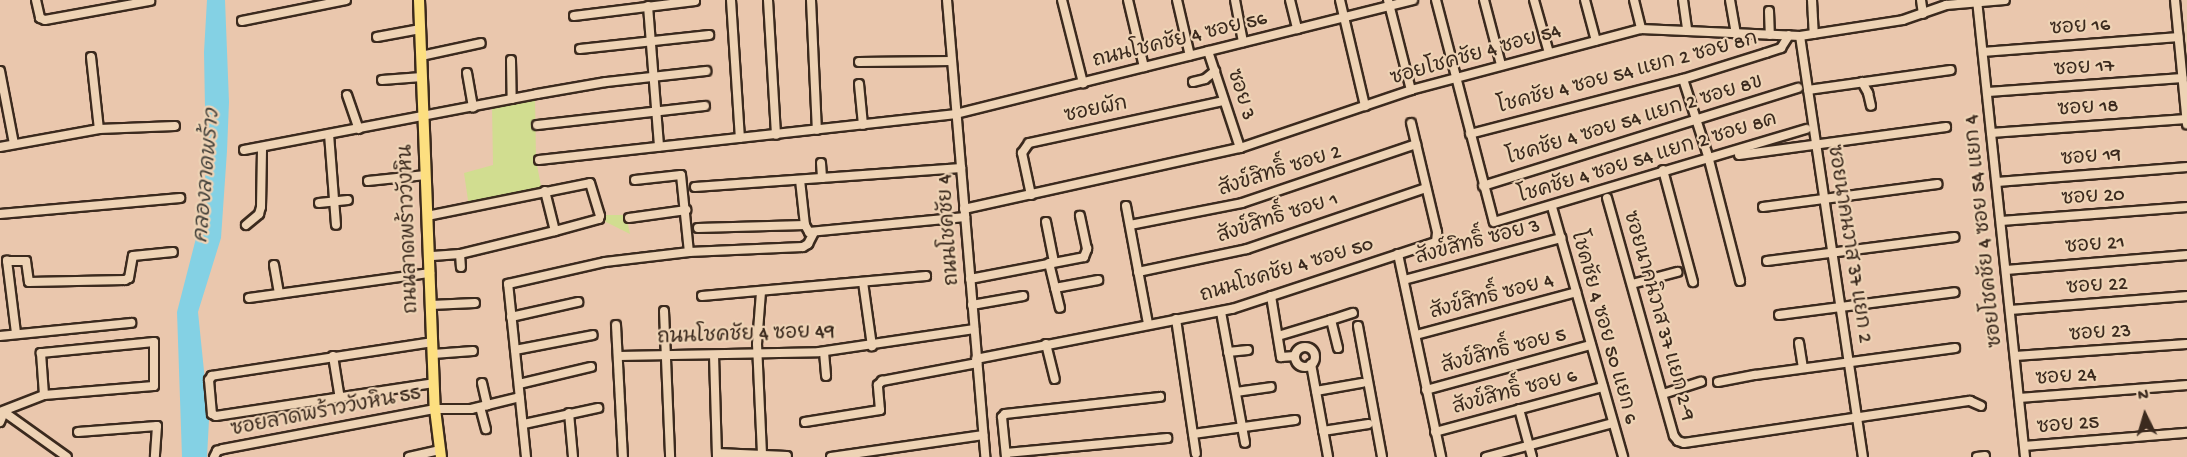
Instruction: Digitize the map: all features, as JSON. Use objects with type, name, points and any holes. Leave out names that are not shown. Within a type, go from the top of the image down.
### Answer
[{"type":"main road","name":"ถนนลาดพร้าววังหิน","points":[[418,0],[435,410],[441,454]]},
{"type":"street","points":[[36,0],[40,18],[45,20],[150,1]]},
{"type":"street","points":[[242,21],[346,0]]},
{"type":"street","points":[[731,0],[740,138]]},
{"type":"street","points":[[768,0],[776,135]]},
{"type":"street","points":[[811,0],[817,130]]},
{"type":"street","name":"ถนนโชคชัย 4","points":[[947,0],[985,457]]},
{"type":"street","points":[[1062,0],[1083,82]]},
{"type":"street","points":[[1128,0],[1144,67]]},
{"type":"street","points":[[1177,0],[1190,56]]},
{"type":"street","points":[[1235,0],[1243,42]]},
{"type":"street","points":[[1290,0],[1297,29]]},
{"type":"street","points":[[1340,0],[1365,106]]},
{"type":"street","name":"ถนนโชคชัย 4 ซอย 56","points":[[539,160],[956,114],[1344,17],[1389,3],[1413,0]]},
{"type":"street","points":[[1436,0],[1483,186]]},
{"type":"street","points":[[1484,0],[1501,65]]},
{"type":"street","points":[[1534,0],[1549,53]]},
{"type":"street","points":[[1586,0],[1596,41]]},
{"type":"street","points":[[1634,0],[1641,29]]},
{"type":"street","points":[[1683,0],[1688,30]]},
{"type":"street","points":[[1730,0],[1736,33]]},
{"type":"street","points":[[1812,0],[1814,34]]},
{"type":"street","points":[[1921,0],[1923,14]]},
{"type":"street","name":"ซอยโชคชัย 4 ซอย 54","points":[[814,232],[964,213],[1031,195],[1240,148],[1411,90],[1641,29],[1800,36],[1903,20],[1946,5],[2005,0]]},
{"type":"street","points":[[2175,0],[2187,124]]},
{"type":"street","points":[[574,16],[695,1]]},
{"type":"street","name":"ซอยโชคชัย 4 ซอย 54 แยก 4","points":[[1977,1],[2025,457]]},
{"type":"street","points":[[1389,3],[1411,90]]},
{"type":"street","points":[[648,6],[659,147]]},
{"type":"street","points":[[1769,11],[1770,35]]},
{"type":"street","points":[[377,37],[420,29]]},
{"type":"street","points":[[580,49],[710,35]]},
{"type":"street","name":"โชคชัย 4 ซอย 54 แยก 2 ซอย 8ก","points":[[1470,134],[1683,79],[1781,48],[1789,35]]},
{"type":"street","name":"ซอยนาคนวาส 37 แยก 2","points":[[1800,36],[1863,457]]},
{"type":"street","name":"ซอย 16","points":[[1983,52],[2178,37]]},
{"type":"street","points":[[421,56],[481,43]]},
{"type":"street","name":"ซอย 3","points":[[1208,51],[1240,148]]},
{"type":"street","points":[[91,57],[99,129]]},
{"type":"street","points":[[512,60],[512,99]]},
{"type":"street","points":[[859,62],[952,61]]},
{"type":"street","points":[[1808,90],[1951,70]]},
{"type":"street","points":[[244,150],[606,82],[706,71]]},
{"type":"street","points":[[1193,82],[1205,79],[1215,71]]},
{"type":"street","points":[[0,73],[14,144]]},
{"type":"street","points":[[466,73],[473,106]]},
{"type":"street","points":[[382,80],[422,77]]},
{"type":"street","name":"ซอย 17","points":[[1988,92],[2182,78]]},
{"type":"street","points":[[1683,79],[1708,156],[1740,281]]},
{"type":"street","points":[[1862,82],[1869,93],[1871,106]]},
{"type":"street","points":[[859,84],[863,125]]},
{"type":"street","name":"โชคชัย 4 ซอย 54 แยก 2 ซอย 8ข","points":[[1483,186],[1798,88]]},
{"type":"street","points":[[347,95],[359,129]]},
{"type":"street","name":"ซอยผัก","points":[[1031,195],[1022,153],[1029,143],[1224,101]]},
{"type":"street","points":[[537,125],[705,106]]},
{"type":"street","name":"ซอย 18","points":[[1992,133],[2187,119]]},
{"type":"street","points":[[1411,123],[1416,144]]},
{"type":"street","points":[[0,147],[99,129],[175,126]]},
{"type":"street","points":[[1739,155],[1946,127]]},
{"type":"street","name":"โชคชัย 4 ซอย 54 แยก 2 ซอย 8ค","points":[[1483,186],[1493,220],[1500,221],[1708,156],[1806,129]]},
{"type":"street","points":[[329,134],[336,225]]},
{"type":"street","name":"ถนนโชคชัย 4 ซอย 50","points":[[805,422],[880,410],[878,385],[882,381],[1046,344],[1221,312],[1433,243],[1437,239],[1416,144]]},
{"type":"street","name":"สังข์สิทธิ์ ซอย 2","points":[[1130,225],[1242,203],[1416,144]]},
{"type":"street","points":[[246,225],[259,214],[261,207],[262,147]]},
{"type":"street","points":[[821,164],[822,178]]},
{"type":"street","name":"ซอย 19","points":[[1997,182],[2187,167]]},
{"type":"street","points":[[695,187],[962,168]]},
{"type":"street","points":[[1663,170],[1693,282]]},
{"type":"street","points":[[368,181],[426,175]]},
{"type":"street","points":[[635,180],[681,175],[687,210],[689,252]]},
{"type":"street","points":[[526,457],[508,284],[605,262],[689,252],[803,247],[808,244],[814,232],[809,232],[805,225],[800,180]]},
{"type":"street","points":[[427,216],[590,183],[600,216],[599,219],[555,231],[460,254],[429,256]]},
{"type":"street","points":[[1763,207],[1937,184]]},
{"type":"street","name":"สังข์สิทธิ์ ซอย 1","points":[[1138,272],[1247,249],[1426,188]]},
{"type":"street","points":[[545,191],[555,231]]},
{"type":"street","points":[[0,214],[180,198]]},
{"type":"street","name":"ซอยนาคนิวาส 37 แยก 2-9","points":[[1607,198],[1674,436],[1678,441],[1684,443],[1970,401],[1981,406]]},
{"type":"street","points":[[319,203],[348,200]]},
{"type":"street","points":[[1126,206],[1148,324]]},
{"type":"street","name":"โชคชัย 4 ซอย 50 แยก 6","points":[[1552,207],[1623,457]]},
{"type":"street","name":"ซอย 20","points":[[2001,221],[2187,207]]},
{"type":"street","points":[[628,219],[687,210]]},
{"type":"street","points":[[970,279],[1084,257],[1087,254],[1080,216]]},
{"type":"street","points":[[1046,222],[1060,308]]},
{"type":"street","points":[[698,228],[805,225]]},
{"type":"street","points":[[1767,261],[1954,237]]},
{"type":"street","name":"สังข์สิทธิ์ ซอย 3","points":[[1404,280],[1561,238]]},
{"type":"street","points":[[16,333],[7,261],[26,261],[29,282],[125,280],[129,278],[133,256],[173,252]]},
{"type":"street","points":[[460,254],[461,267]]},
{"type":"street","points":[[1398,254],[1441,457]]},
{"type":"street","name":"ซอย 21","points":[[2006,270],[2187,255]]},
{"type":"street","points":[[274,265],[279,294]]},
{"type":"street","points":[[1632,284],[1677,272]]},
{"type":"street","points":[[249,298],[430,273]]},
{"type":"street","points":[[702,296],[926,276]]},
{"type":"street","points":[[1055,288],[1098,280]]},
{"type":"street","points":[[863,282],[872,346]]},
{"type":"street","points":[[761,292],[758,355],[762,456]]},
{"type":"street","name":"สังข์สิทธิ์ ซอย 4","points":[[1416,335],[1576,292]]},
{"type":"street","points":[[1779,315],[1955,292]]},
{"type":"street","points":[[972,305],[1023,296]]},
{"type":"street","points":[[1270,296],[1281,357],[1295,356]]},
{"type":"street","name":"ซอย 22","points":[[2010,310],[2187,296]]},
{"type":"street","points":[[511,317],[578,302]]},
{"type":"street","points":[[431,305],[475,303]]},
{"type":"street","points":[[664,311],[670,457]]},
{"type":"street","points":[[1221,312],[1245,443]]},
{"type":"street","points":[[1278,336],[1353,313]]},
{"type":"street","points":[[1176,319],[1196,454]]},
{"type":"street","points":[[1331,320],[1338,348]]},
{"type":"street","points":[[0,336],[131,323]]},
{"type":"street","points":[[616,325],[623,457]]},
{"type":"street","points":[[1358,326],[1382,457]]},
{"type":"street","name":"ถนนโชคชัย 4 ซอย 49","points":[[619,356],[758,355],[824,351],[872,346],[974,329]]},
{"type":"street","points":[[515,350],[593,334]]},
{"type":"street","points":[[2,412],[44,395],[154,386],[154,342],[41,353],[44,395]]},
{"type":"street","points":[[433,342],[212,376],[209,380],[214,415],[340,399],[434,383]]},
{"type":"street","points":[[1799,343],[1803,368]]},
{"type":"street","points":[[1046,344],[1055,379]]},
{"type":"street","name":"ซอย 23","points":[[2015,356],[2187,344]]},
{"type":"street","name":"สังข์สิทธิ์ ซอย 5","points":[[1426,390],[1591,345]]},
{"type":"street","points":[[1718,382],[1955,348]]},
{"type":"street","points":[[1295,356],[1300,349],[1309,349],[1314,356],[1311,364],[1328,457]]},
{"type":"street","points":[[1228,352],[1248,350]]},
{"type":"street","points":[[433,354],[473,351]]},
{"type":"street","points":[[824,351],[826,376]]},
{"type":"street","points":[[714,355],[717,455],[787,456]]},
{"type":"street","points":[[333,356],[340,399]]},
{"type":"street","points":[[1295,356],[1300,366],[1311,364]]},
{"type":"street","points":[[519,384],[591,367]]},
{"type":"street","points":[[1663,394],[1701,382]]},
{"type":"street","points":[[482,383],[486,429]]},
{"type":"street","points":[[1316,391],[1362,383]]},
{"type":"street","name":"ซอย 24","points":[[2019,398],[2187,385]]},
{"type":"street","points":[[1236,392],[1271,387]]},
{"type":"street","name":"สังข์สิทธิ์ ซอย 6","points":[[1435,432],[1602,387]]},
{"type":"street","name":"ซอยลาดพร้าววังหิน 55","points":[[214,457],[217,451],[223,449],[435,410],[483,406],[520,397]]},
{"type":"street","points":[[1160,397],[1005,414],[1002,417],[1006,455],[1167,438]]},
{"type":"street","points":[[524,424],[598,408]]},
{"type":"street","points":[[1519,409],[1532,457]]},
{"type":"street","points":[[0,422],[2,412]]},
{"type":"street","points":[[2,412],[67,457]]},
{"type":"street","points":[[569,413],[573,457]]},
{"type":"street","points":[[1193,434],[1295,420]]},
{"type":"street","points":[[1486,457],[1613,423]]},
{"type":"street","points":[[1323,431],[1368,424]]},
{"type":"street","points":[[78,432],[157,426],[155,457]]},
{"type":"street","name":"ซอย 25","points":[[2024,446],[2187,433]]},
{"type":"street","points":[[831,457],[862,455],[983,435]]},
{"type":"street","points":[[1668,443],[1678,441]]},
{"type":"street","points":[[409,457],[441,454]]},
{"type":"green space","points":[[535,94],[536,160],[542,191],[469,207],[464,173],[493,165],[492,106]]},
{"type":"green space","points":[[602,215],[626,215],[630,234],[602,220]]},
{"type":"water","name":"คลองลาดพร้าว","points":[[207,0],[225,0],[229,102],[227,151],[221,238],[198,312],[209,420],[207,457],[182,457],[177,312],[203,211],[206,164],[204,52]]}]
